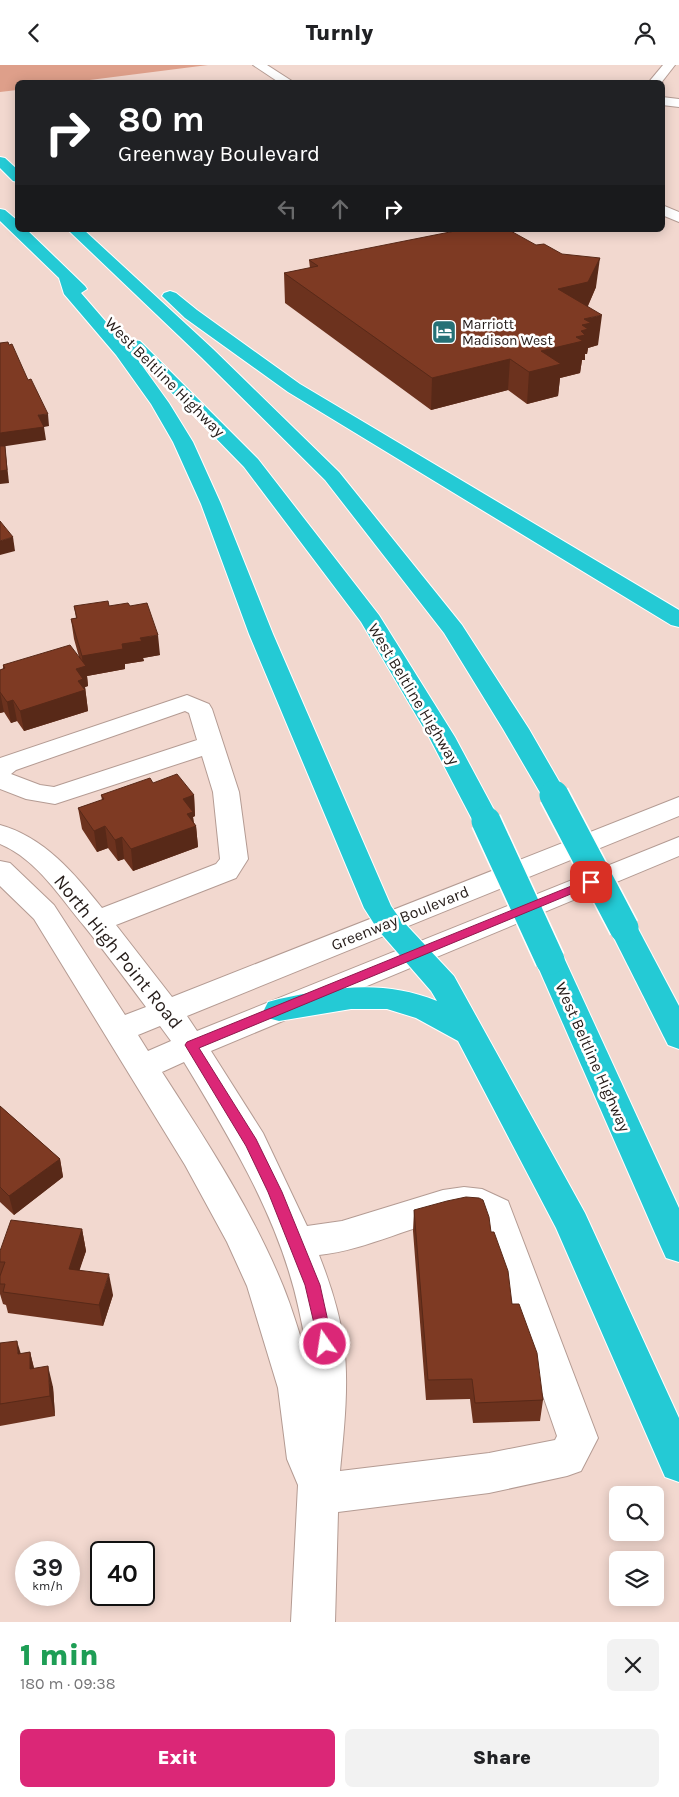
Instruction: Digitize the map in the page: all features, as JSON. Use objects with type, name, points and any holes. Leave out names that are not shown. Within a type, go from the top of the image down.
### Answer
[{"type":"highway","points":[[0,161],[15,175]]},
{"type":"highway","name":"West Beltline Highway","points":[[0,213],[15,227]]},
{"type":"highway","name":"West Beltline Highway","points":[[20,232],[257,471],[371,620],[442,737],[486,821],[679,1247]]},
{"type":"highway","points":[[77,232],[207,353],[332,476],[454,630],[516,729],[554,795],[679,1037]]},
{"type":"highway","points":[[92,232],[108,243],[191,313],[294,388],[679,620]]},
{"type":"highway","points":[[66,277],[70,291],[122,351],[160,403],[184,442],[201,479],[261,634],[378,908],[388,923],[443,984],[572,1224],[679,1463]]},
{"type":"highway","points":[[280,1010],[344,998],[384,999],[421,1007],[469,1033]]},
{"type":"street","points":[[259,65],[284,80]]},
{"type":"street","points":[[656,80],[669,65]]},
{"type":"street","points":[[665,101],[679,103]]},
{"type":"street","points":[[665,210],[679,217]]},
{"type":"street","points":[[0,769],[7,764],[187,702],[200,709],[226,792],[234,859],[226,871],[96,922]]},
{"type":"street","points":[[0,779],[35,793],[55,796],[212,744]]},
{"type":"street","name":"Greenway Boulevard","points":[[120,1030],[679,806]]},
{"type":"street","name":"North High Point Road","points":[[0,834],[19,842],[45,862],[74,892],[191,1045],[252,1143],[296,1242],[312,1285],[325,1344],[326,1413],[318,1489],[313,1622]]},
{"type":"street","points":[[143,1066],[679,846]]},
{"type":"street","name":"North High Point Road","points":[[0,870],[44,912],[143,1066],[197,1155],[255,1263],[277,1321],[297,1388],[307,1459],[318,1489]]},
{"type":"street","points":[[296,1242],[342,1236],[417,1210],[464,1202],[489,1204],[496,1211],[578,1438],[567,1457],[489,1473],[318,1489]]},
{"type":"shaded area","points":[[0,65],[208,65],[90,80],[15,80],[15,90],[0,92]]},
{"type":"building","name":"Marriott Madison West","points":[[450,232],[513,232],[536,245],[544,244],[562,254],[600,258],[588,282],[558,289],[602,315],[584,319],[591,323],[582,325],[588,329],[581,331],[585,335],[576,337],[583,341],[541,351],[561,364],[529,372],[510,359],[432,378],[284,273],[318,266],[309,260]]},
{"type":"building","points":[[8,342],[9,345],[12,344],[28,380],[31,379],[48,414],[38,415],[44,427],[0,433],[0,343]]},
{"type":"building","points":[[0,446],[5,446],[7,470],[0,471]]},
{"type":"building","points":[[0,521],[13,537],[0,541]]},
{"type":"building","points":[[108,601],[109,606],[128,603],[130,606],[147,603],[158,635],[140,638],[142,641],[122,644],[123,649],[82,656],[71,619],[77,618],[74,606]]},
{"type":"building","points":[[70,645],[86,666],[76,669],[83,679],[78,681],[85,690],[20,711],[13,700],[7,702],[0,692],[0,670],[5,668],[3,665]]},
{"type":"building","points":[[177,774],[194,795],[183,799],[193,812],[187,814],[196,826],[131,849],[122,837],[115,840],[105,826],[94,831],[78,808],[104,799],[101,795],[150,778],[153,783]]},
{"type":"building","points":[[0,1106],[60,1159],[9,1196],[0,1187]]},
{"type":"building","points":[[466,1197],[483,1200],[489,1217],[491,1232],[494,1232],[508,1271],[512,1304],[519,1304],[537,1353],[543,1400],[475,1403],[472,1379],[428,1380],[414,1210]]},
{"type":"building","points":[[11,1220],[82,1229],[69,1269],[109,1274],[99,1305],[3,1292],[5,1284],[0,1284],[0,1276],[5,1262],[0,1262],[0,1251]]},
{"type":"building","points":[[17,1341],[18,1354],[30,1352],[30,1369],[48,1366],[50,1396],[0,1404],[0,1343]]},
{"type":"place","name":"Marriott Madison West","points":[[444,332]]},
{"type":"route","points":[[325,1344],[312,1285],[275,1192],[252,1143],[191,1045],[591,882]]}]
